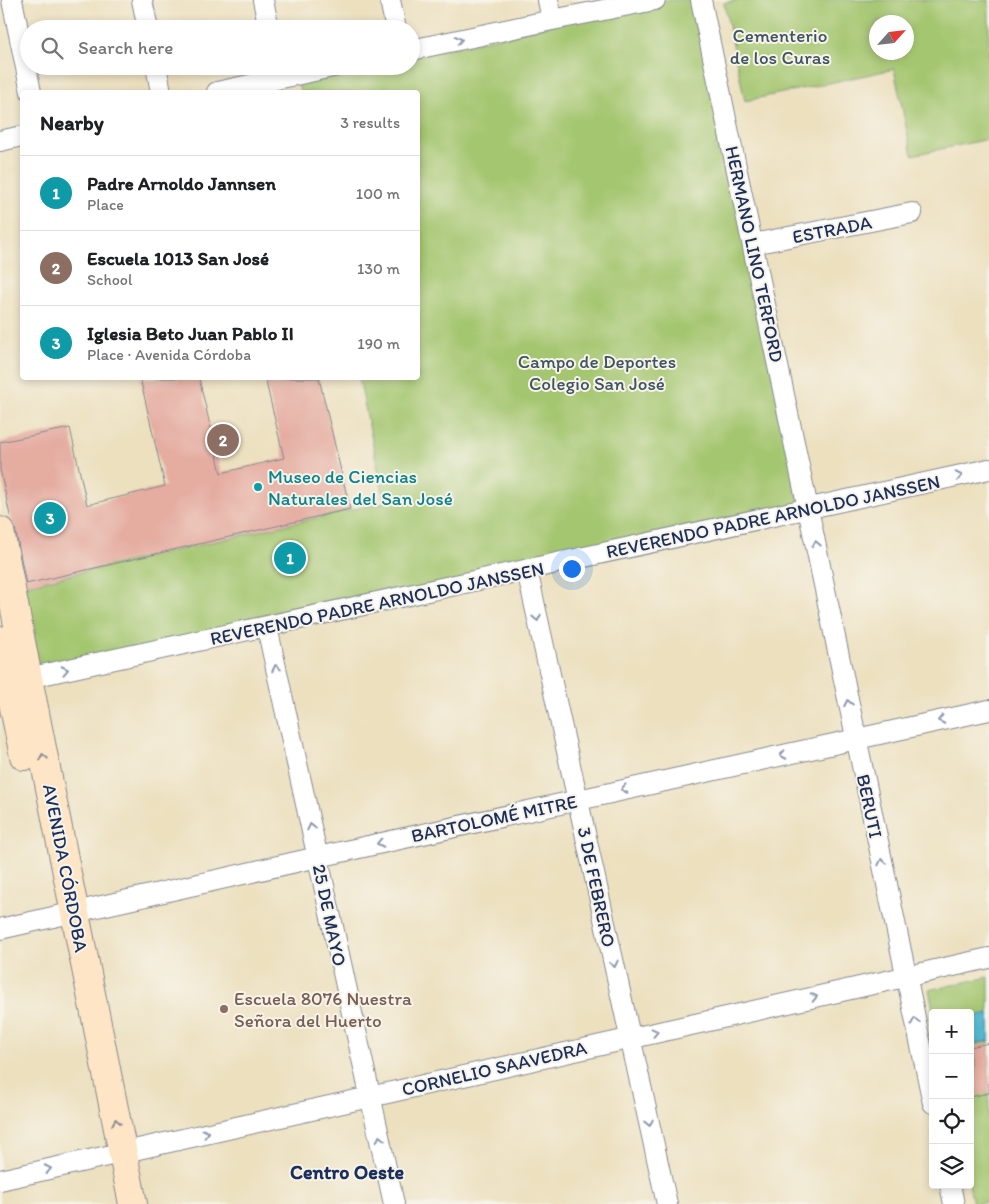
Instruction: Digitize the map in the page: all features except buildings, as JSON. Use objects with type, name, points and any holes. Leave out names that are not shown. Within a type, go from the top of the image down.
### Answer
[{"type":"main road","name":"AVENIDA CÓRDOBA","points":[[0,531],[12,682]]},
{"type":"main road","name":"AVENIDA CÓRDOBA","points":[[0,640],[12,682],[66,914],[113,1155],[114,1204]]},
{"type":"main road","name":"AVENIDA CÓRDOBA","points":[[113,1155],[132,1204]]},
{"type":"street","points":[[12,0],[20,39]]},
{"type":"street","points":[[142,0],[146,20]]},
{"type":"street","points":[[263,0],[267,20]]},
{"type":"street","points":[[390,0],[394,20]]},
{"type":"street","points":[[548,0],[552,20]]},
{"type":"street","points":[[420,48],[655,0]]},
{"type":"street","name":"HERMANO LINO TERFORD","points":[[701,0],[809,509]]},
{"type":"street","points":[[27,75],[31,90]]},
{"type":"street","points":[[158,75],[161,90]]},
{"type":"street","points":[[223,90],[271,75]]},
{"type":"street","points":[[0,141],[20,136]]},
{"type":"street","name":"ESTRADA","points":[[752,244],[912,213]]},
{"type":"street","name":"REVERENDO PADRE ARNOLDO JANSSEN","points":[[12,682],[989,469]]},
{"type":"street","name":"BERUTI","points":[[809,509],[855,738],[932,1099]]},
{"type":"street","name":"3 DE FEBRERO","points":[[527,570],[667,1204]]},
{"type":"street","name":"25 DE MAYO","points":[[267,627],[394,1204]]},
{"type":"street","name":"BARTOLOMÉ MITRE","points":[[0,929],[855,738],[989,710]]},
{"type":"street","name":"CORNELIO SAAVEDRA","points":[[0,1180],[989,958]]},
{"type":"street","points":[[951,1189],[954,1204]]},
{"type":"green space","name":"Campo de Deportes Colegio San José","points":[[662,0],[701,0],[809,509],[41,675],[22,586],[385,502],[359,380],[420,380],[420,90],[300,90],[298,83],[332,75],[420,75],[420,55]]},
{"type":"green space","name":"Cementerio de los Curas","points":[[739,0],[989,0],[989,139],[912,155],[894,69],[745,101],[724,3]]},
{"type":"green space","points":[[989,977],[989,1202],[973,1204],[970,1189],[974,1189],[974,1009],[933,1009],[929,990]]},
{"type":"water","points":[[989,1013],[989,1041],[974,1044],[974,1016]]},
{"type":"place","name":"Escuela 1013 San José","points":[[223,440]]},
{"type":"place","name":"Museo de Ciencias Naturales del San José","points":[[258,487]]},
{"type":"place","name":"Iglesia Beto Juan Pablo II","points":[[50,518]]},
{"type":"place","name":"Padre Arnoldo Jannsen","points":[[290,558]]},
{"type":"place","name":"Escuela 8076 Nuestra Señora del Huerto","points":[[224,1009]]},
{"type":"district","name":"Centro Oeste","points":[[347,1172]]}]
